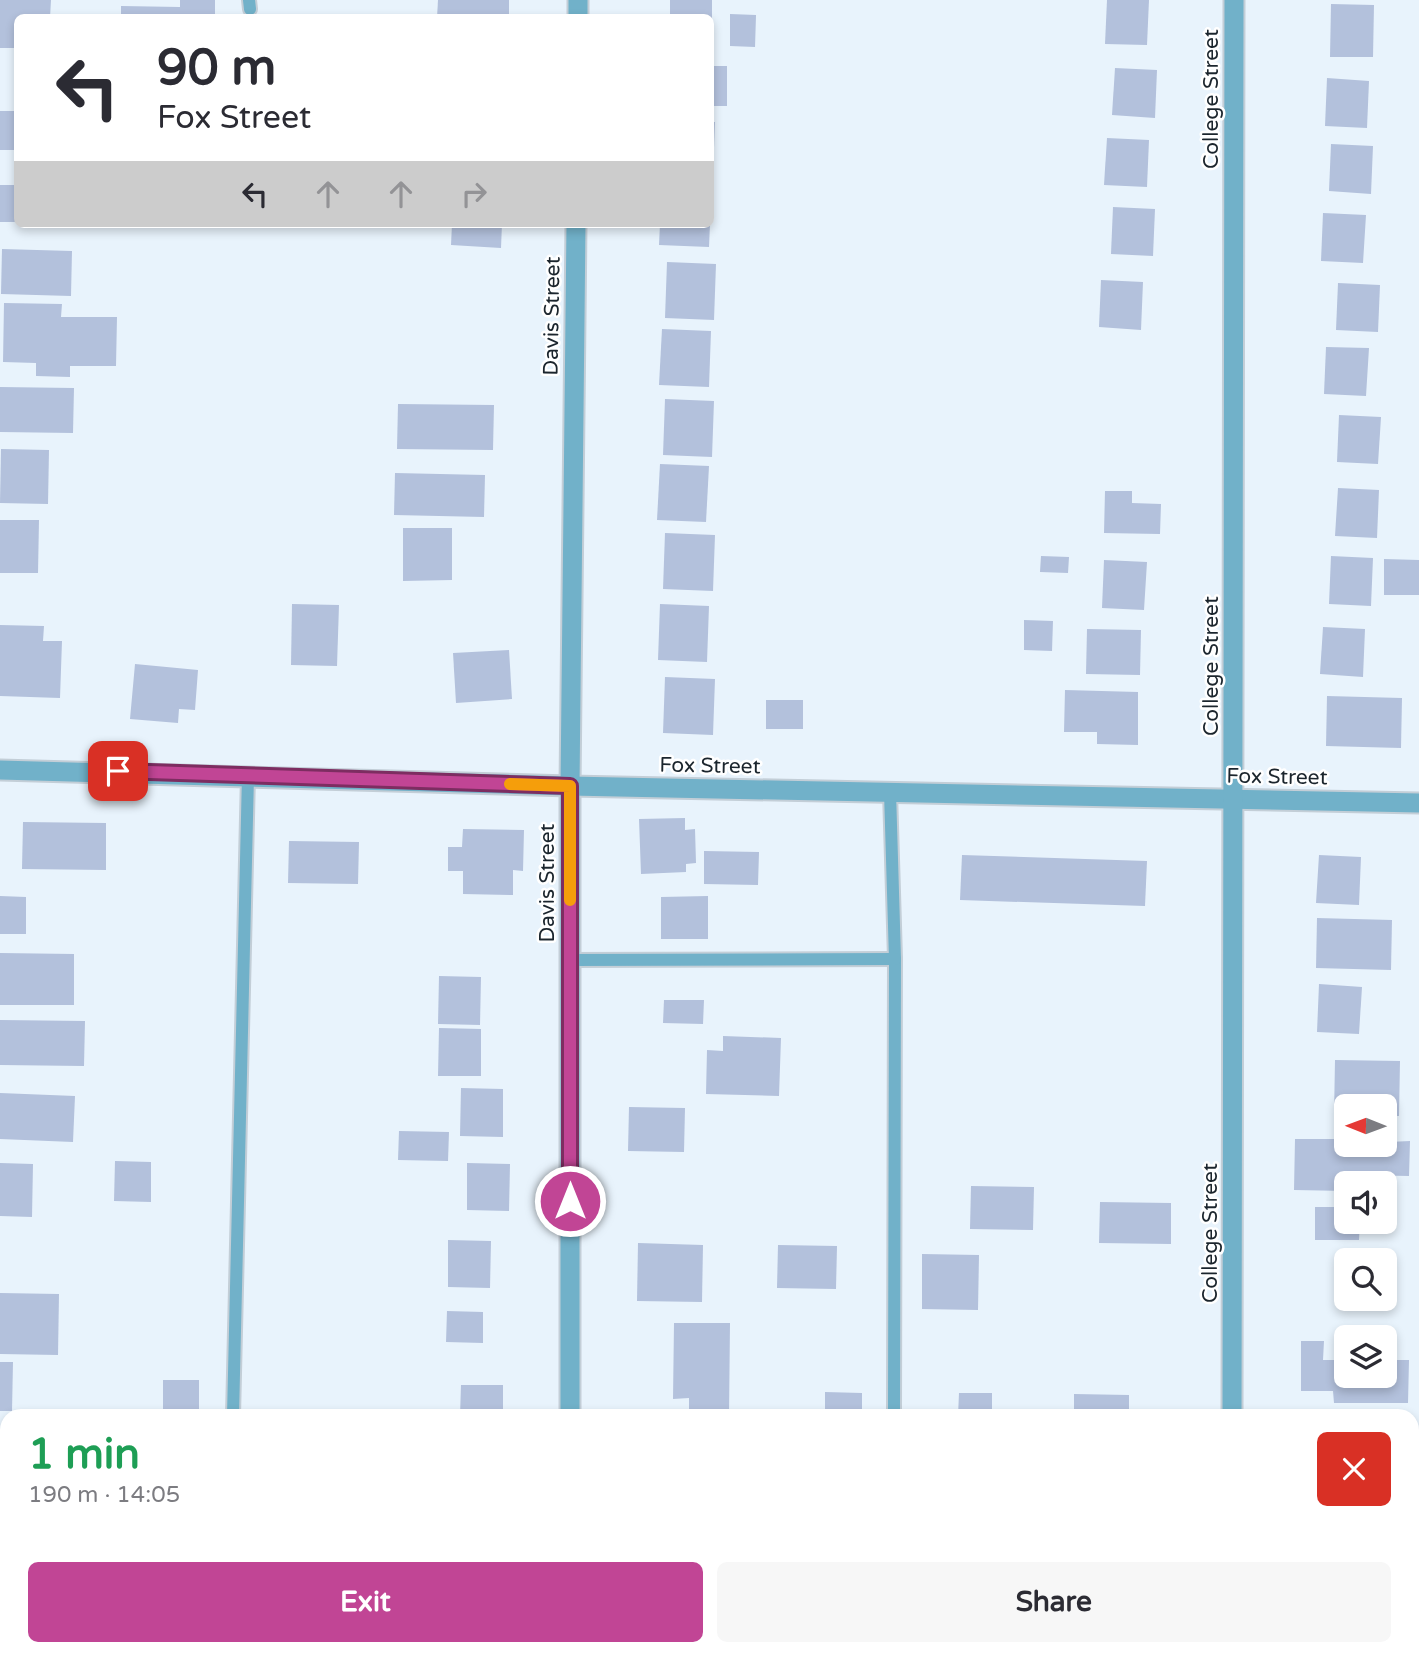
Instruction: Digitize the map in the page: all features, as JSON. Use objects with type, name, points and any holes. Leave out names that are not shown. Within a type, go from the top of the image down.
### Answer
[{"type":"street","name":"College Street","points":[[1233,1409],[1234,0]]},
{"type":"street","name":"Davis Street","points":[[570,1409],[570,786],[576,228]]},
{"type":"street","name":"Fox Street","points":[[0,770],[570,786],[1419,803]]},
{"type":"lane","points":[[233,1409],[248,775]]},
{"type":"lane","points":[[890,792],[895,960],[894,1409]]},
{"type":"lane","points":[[570,960],[895,960]]},
{"type":"building","points":[[0,0],[51,0],[50,14],[14,14],[14,48],[0,48]]},
{"type":"building","points":[[180,0],[215,0],[215,14],[121,14],[121,6],[180,7]]},
{"type":"building","points":[[438,0],[509,0],[509,14],[437,14]]},
{"type":"building","points":[[670,0],[712,0],[712,14],[670,14]]},
{"type":"building","points":[[1107,0],[1149,0],[1147,45],[1105,44]]},
{"type":"building","points":[[1331,4],[1374,5],[1373,57],[1330,57]]},
{"type":"building","points":[[730,14],[756,15],[755,47],[730,46]]},
{"type":"building","points":[[714,66],[727,66],[727,106],[714,106]]},
{"type":"building","points":[[1115,68],[1157,70],[1155,118],[1112,115]]},
{"type":"building","points":[[1327,78],[1369,81],[1367,128],[1325,126]]},
{"type":"building","points":[[0,111],[14,111],[14,150],[0,150]]},
{"type":"building","points":[[1107,138],[1149,140],[1147,187],[1104,185]]},
{"type":"building","points":[[1331,144],[1373,146],[1371,194],[1329,191]]},
{"type":"building","points":[[0,185],[14,185],[14,222],[0,222]]},
{"type":"building","points":[[1113,207],[1155,209],[1153,256],[1111,254]]},
{"type":"building","points":[[1323,213],[1366,215],[1363,263],[1321,261]]},
{"type":"building","points":[[452,228],[502,228],[501,248],[451,245]]},
{"type":"building","points":[[660,228],[710,228],[709,247],[659,245]]},
{"type":"building","points":[[2,249],[72,251],[71,296],[1,294]]},
{"type":"building","points":[[667,262],[716,264],[714,320],[665,318]]},
{"type":"building","points":[[1101,280],[1143,282],[1141,330],[1099,327]]},
{"type":"building","points":[[1338,283],[1380,285],[1378,332],[1336,330]]},
{"type":"building","points":[[4,303],[62,304],[61,317],[117,317],[116,366],[70,366],[70,377],[36,376],[36,363],[3,362]]},
{"type":"building","points":[[662,329],[711,331],[709,387],[659,385]]},
{"type":"building","points":[[1326,347],[1369,348],[1366,396],[1324,394]]},
{"type":"building","points":[[0,387],[74,388],[73,433],[0,432]]},
{"type":"building","points":[[665,399],[714,401],[712,457],[663,455]]},
{"type":"building","points":[[398,404],[494,405],[493,450],[397,449]]},
{"type":"building","points":[[1339,415],[1381,417],[1378,464],[1337,462]]},
{"type":"building","points":[[1,449],[49,450],[48,504],[0,503]]},
{"type":"building","points":[[660,464],[709,466],[706,522],[657,520]]},
{"type":"building","points":[[395,473],[485,475],[484,517],[394,515]]},
{"type":"building","points":[[1338,488],[1379,490],[1377,538],[1335,536]]},
{"type":"building","points":[[1105,491],[1132,491],[1132,503],[1161,504],[1160,534],[1104,533]]},
{"type":"building","points":[[0,520],[39,520],[38,573],[0,573]]},
{"type":"building","points":[[403,528],[452,528],[452,580],[403,581]]},
{"type":"building","points":[[665,533],[715,535],[713,591],[663,589]]},
{"type":"building","points":[[1041,556],[1069,557],[1068,573],[1040,572]]},
{"type":"building","points":[[1331,556],[1373,558],[1371,606],[1329,604]]},
{"type":"building","points":[[1384,559],[1419,560],[1419,595],[1384,595]]},
{"type":"building","points":[[1104,560],[1147,562],[1144,610],[1102,608]]},
{"type":"building","points":[[292,604],[339,605],[337,666],[291,665]]},
{"type":"building","points":[[660,604],[709,606],[707,662],[658,660]]},
{"type":"building","points":[[1024,620],[1053,621],[1052,651],[1024,650]]},
{"type":"building","points":[[0,625],[44,626],[43,641],[62,641],[60,698],[0,696]]},
{"type":"building","points":[[1323,627],[1365,629],[1363,677],[1320,674]]},
{"type":"building","points":[[1087,629],[1141,630],[1140,675],[1086,674]]},
{"type":"building","points":[[509,650],[512,699],[456,703],[453,653]]},
{"type":"building","points":[[135,664],[198,670],[195,710],[179,709],[178,723],[130,719]]},
{"type":"building","points":[[665,677],[715,679],[713,735],[663,733]]},
{"type":"building","points":[[1065,690],[1138,692],[1138,745],[1097,744],[1097,732],[1064,732]]},
{"type":"building","points":[[1327,696],[1402,698],[1401,748],[1326,746]]},
{"type":"building","points":[[766,700],[803,700],[803,729],[766,729]]},
{"type":"building","points":[[685,818],[685,830],[695,829],[696,863],[686,864],[686,872],[641,874],[639,819]]},
{"type":"building","points":[[23,822],[106,823],[106,870],[22,869]]},
{"type":"building","points":[[463,829],[524,830],[523,871],[513,870],[513,895],[463,894],[463,871],[448,871],[448,847],[462,847]]},
{"type":"building","points":[[289,841],[359,842],[358,884],[288,883]]},
{"type":"building","points":[[704,851],[759,852],[758,885],[704,884]]},
{"type":"building","points":[[962,855],[1147,861],[1145,906],[960,900]]},
{"type":"building","points":[[1319,855],[1361,857],[1359,905],[1316,903]]},
{"type":"building","points":[[0,896],[26,897],[26,934],[0,934]]},
{"type":"building","points":[[708,896],[708,939],[661,939],[661,897]]},
{"type":"building","points":[[1317,918],[1392,920],[1391,970],[1316,968]]},
{"type":"building","points":[[0,953],[74,954],[74,1005],[0,1005]]},
{"type":"building","points":[[439,976],[481,977],[480,1025],[438,1024]]},
{"type":"building","points":[[1319,984],[1362,987],[1359,1034],[1317,1032]]},
{"type":"building","points":[[664,1000],[704,1000],[703,1024],[663,1023]]},
{"type":"building","points":[[0,1020],[85,1021],[84,1066],[0,1065]]},
{"type":"building","points":[[439,1028],[481,1029],[481,1076],[438,1076]]},
{"type":"building","points":[[723,1036],[781,1038],[779,1096],[706,1094],[707,1050],[723,1051]]},
{"type":"building","points":[[1335,1060],[1400,1061],[1399,1116],[1397,1094],[1334,1094]]},
{"type":"building","points":[[461,1088],[503,1089],[503,1137],[460,1136]]},
{"type":"building","points":[[0,1093],[75,1096],[73,1142],[0,1139]]},
{"type":"building","points":[[629,1107],[685,1108],[684,1152],[628,1151]]},
{"type":"building","points":[[399,1131],[449,1132],[448,1161],[398,1160]]},
{"type":"building","points":[[1295,1139],[1334,1139],[1334,1157],[1397,1157],[1397,1142],[1410,1141],[1409,1176],[1397,1176],[1397,1171],[1334,1171],[1334,1191],[1294,1190]]},
{"type":"building","points":[[115,1161],[151,1162],[151,1202],[114,1201]]},
{"type":"building","points":[[0,1163],[33,1164],[32,1217],[0,1216]]},
{"type":"building","points":[[467,1163],[510,1164],[509,1211],[467,1210]]},
{"type":"building","points":[[971,1186],[1034,1187],[1033,1230],[970,1229]]},
{"type":"building","points":[[1100,1202],[1171,1203],[1171,1244],[1099,1243]]},
{"type":"building","points":[[1315,1207],[1334,1207],[1334,1234],[1359,1234],[1359,1240],[1315,1240]]},
{"type":"building","points":[[448,1240],[491,1241],[490,1288],[448,1287]]},
{"type":"building","points":[[638,1243],[703,1245],[702,1302],[637,1301]]},
{"type":"building","points":[[778,1245],[837,1246],[836,1289],[777,1288]]},
{"type":"building","points":[[922,1254],[979,1255],[978,1310],[922,1309]]},
{"type":"building","points":[[0,1293],[59,1294],[58,1355],[0,1354]]},
{"type":"building","points":[[447,1311],[483,1312],[483,1343],[446,1342]]},
{"type":"building","points":[[674,1323],[730,1323],[729,1409],[689,1409],[689,1398],[673,1399]]},
{"type":"building","points":[[1301,1341],[1324,1341],[1323,1360],[1334,1360],[1334,1388],[1397,1388],[1397,1360],[1409,1360],[1408,1403],[1334,1403],[1333,1391],[1301,1391]]},
{"type":"building","points":[[0,1362],[13,1362],[12,1409],[0,1409]]},
{"type":"building","points":[[163,1380],[199,1380],[199,1409],[163,1409]]},
{"type":"building","points":[[461,1385],[503,1385],[503,1409],[460,1409]]},
{"type":"building","points":[[825,1392],[862,1393],[862,1409],[825,1409]]},
{"type":"building","points":[[959,1393],[992,1393],[992,1409],[958,1409]]},
{"type":"building","points":[[1074,1394],[1129,1395],[1129,1409],[1074,1409]]},
{"type":"slow traffic","points":[[510,784],[570,786],[570,900]]},
{"type":"route","points":[[118,771],[570,786],[570,1201]]}]
